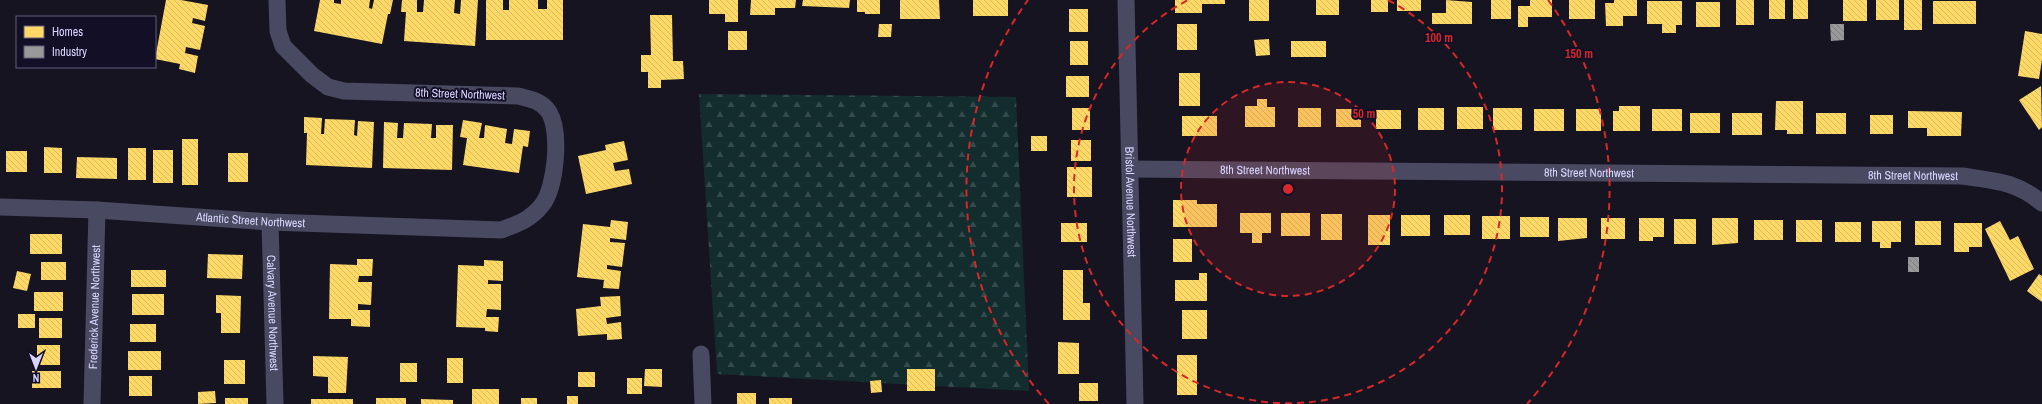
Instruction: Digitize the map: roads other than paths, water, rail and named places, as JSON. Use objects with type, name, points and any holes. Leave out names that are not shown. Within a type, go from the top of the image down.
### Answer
[{"type":"street","name":"8th Street Northwest","points":[[277,0],[278,30],[283,46],[312,75],[328,87],[344,90],[518,96],[539,102],[550,113],[554,132],[556,155],[552,182],[543,204],[527,220],[501,230]]},
{"type":"street","name":"Bristol Avenue Northwest","points":[[1126,0],[1135,404]]},
{"type":"street","name":"8th Street Northwest","points":[[1130,169],[1962,176],[2014,184],[2032,194],[2042,203]]},
{"type":"street","name":"Atlantic Street Northwest","points":[[0,207],[97,210],[270,222],[501,230]]},
{"type":"street","name":"Frederick Avenue Northwest","points":[[92,404],[97,210]]},
{"type":"street","name":"Calvary Avenue Northwest","points":[[270,222],[275,404]]},
{"type":"street","points":[[701,354],[703,404]]}]
